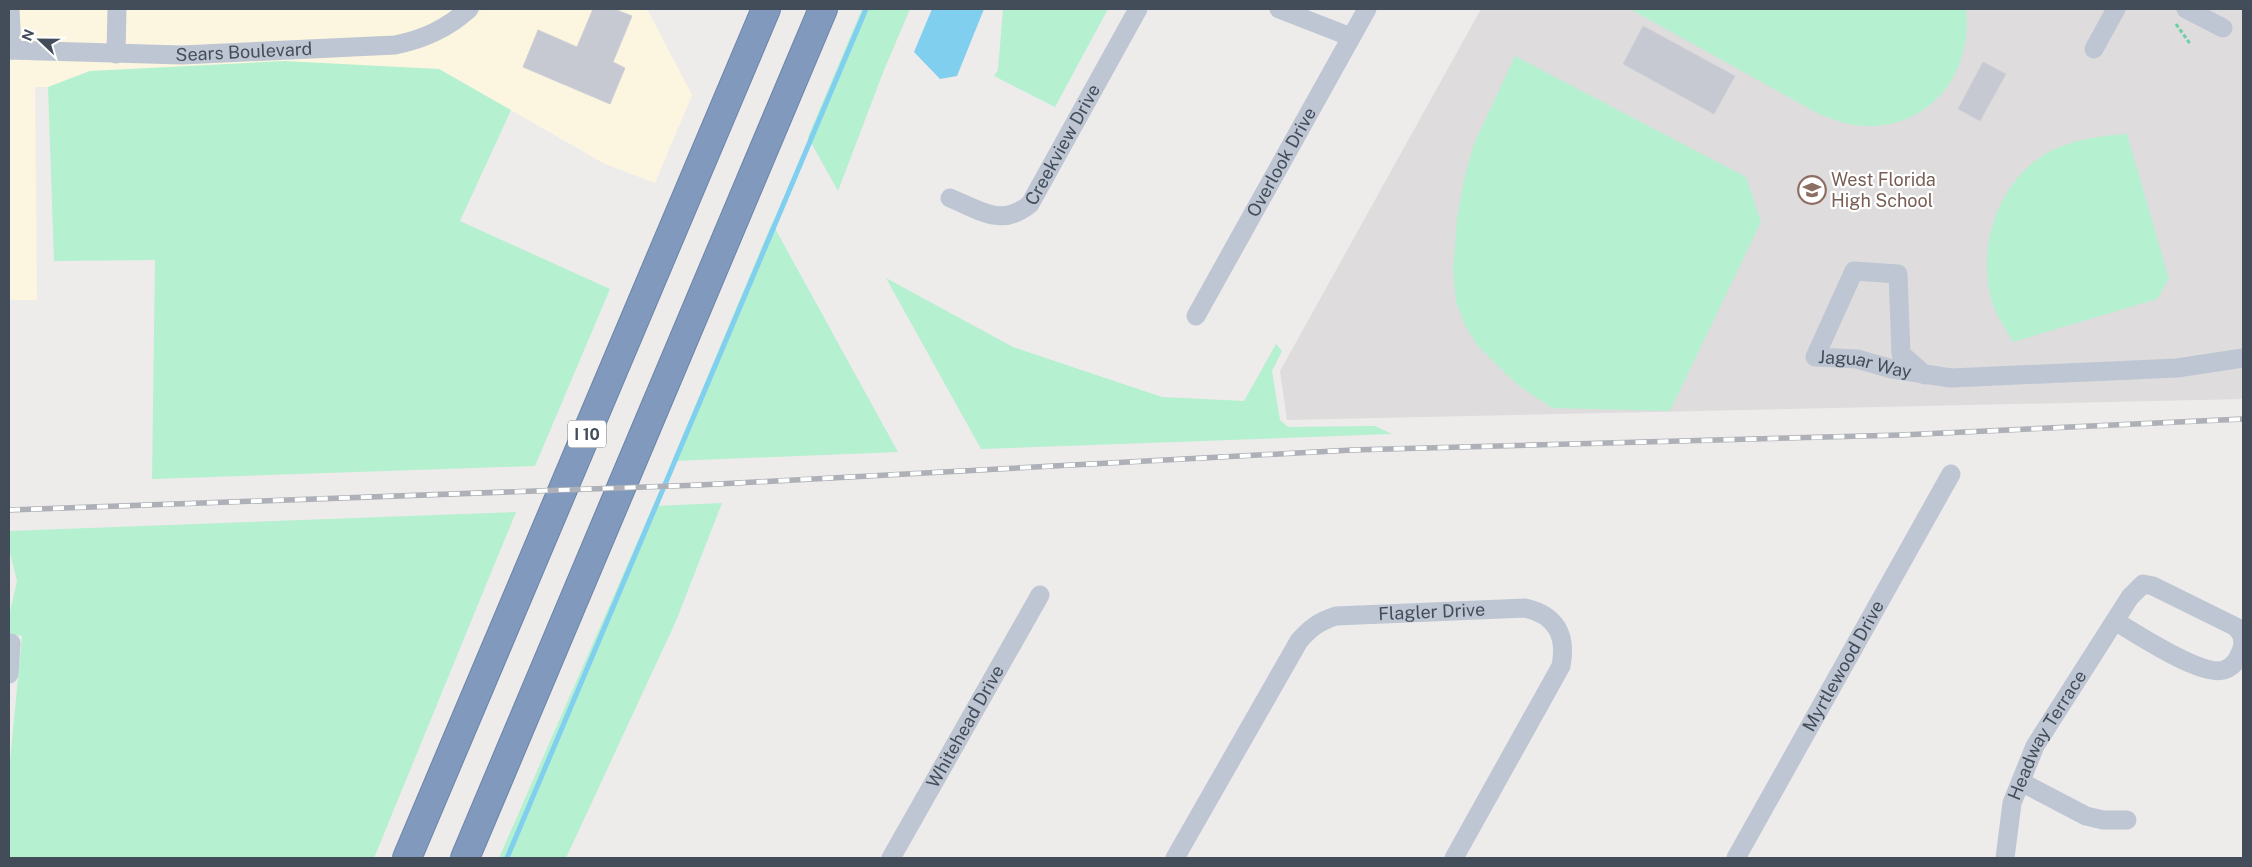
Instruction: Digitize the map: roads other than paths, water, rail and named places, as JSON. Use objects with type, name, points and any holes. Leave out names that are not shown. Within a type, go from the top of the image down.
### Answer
[{"type":"highway","name":"I 10","points":[[407,858],[766,9]]},
{"type":"highway","points":[[465,858],[823,9]]},
{"type":"street","points":[[10,9],[10,50]]},
{"type":"street","points":[[116,9],[116,54]]},
{"type":"street","name":"Sears Boulevard","points":[[10,50],[182,55],[395,45],[417,40],[435,33],[454,22],[469,9]]},
{"type":"street","name":"Creekview Drive","points":[[950,198],[997,217],[1018,214],[1030,204],[1138,9]]},
{"type":"street","points":[[1279,9],[1351,37]]},
{"type":"street","name":"Overlook Drive","points":[[1196,316],[1367,9]]},
{"type":"street","points":[[2094,49],[2116,9]]},
{"type":"street","points":[[2179,13],[2223,28]]},
{"type":"street","name":"Jaguar Way","points":[[1926,375],[1901,354],[1898,274],[1854,272],[1816,357],[1857,359],[1892,369],[1926,375],[1951,378],[2177,368],[2243,358]]},
{"type":"street","name":"Myrtlewood Drive","points":[[1736,858],[1951,474]]},
{"type":"street","name":"Headway Terrace","points":[[2005,858],[2012,803],[2035,746],[2130,597],[2143,584],[2153,586],[2236,627],[2242,635],[2243,645],[2237,662],[2224,670],[2207,670],[2189,663],[2115,621]]},
{"type":"street","name":"Whitehead Drive","points":[[891,858],[1040,595]]},
{"type":"street","name":"Flagler Drive","points":[[1176,858],[1299,641],[1308,630],[1322,621],[1336,616],[1525,608],[1537,611],[1549,618],[1557,628],[1564,652],[1561,666],[1454,858]]},
{"type":"street","points":[[9,674],[12,643]]},
{"type":"street","points":[[2021,782],[2086,816],[2103,820],[2127,820]]},
{"type":"water","points":[[932,9],[984,9],[957,76],[940,79],[914,52]]},
{"type":"waterway","points":[[507,858],[866,9]]},
{"type":"railway","points":[[9,510],[700,485],[1352,450],[1901,435],[2243,419]]},
{"type":"place","name":"West Florida High School","points":[[1812,190]]}]
